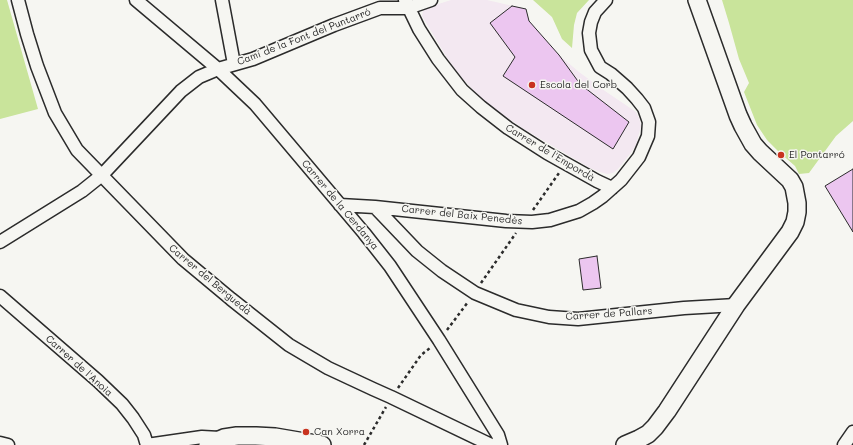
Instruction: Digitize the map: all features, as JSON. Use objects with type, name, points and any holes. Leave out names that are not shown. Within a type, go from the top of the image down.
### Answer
[{"type":"street","name":"Carrer del Berguedà","points":[[18,0],[37,66],[55,113],[77,150],[183,260],[289,345],[328,368],[495,442]]},
{"type":"street","name":"Carrer de la Cerdanya","points":[[136,0],[218,69],[255,104],[364,233],[390,266],[439,340],[495,442]]},
{"type":"street","points":[[222,0],[234,64]]},
{"type":"street","name":"Camí de la Font del Puntarró","points":[[0,242],[82,191],[102,175],[180,91],[199,77],[218,69],[253,59],[334,25],[380,8],[431,0]]},
{"type":"street","name":"Carrer del Baix Penedès","points":[[340,205],[375,207],[469,218],[532,222],[550,220],[579,211],[603,196],[621,180],[639,157],[648,136],[649,122],[644,108],[637,99],[611,74],[600,67],[591,50],[589,33],[591,22],[595,12],[606,0]]},
{"type":"street","points":[[625,445],[643,436],[655,427],[667,412],[736,305],[790,232],[795,222],[797,212],[797,198],[790,180],[753,144],[743,126],[696,0]]},
{"type":"street","name":"Carrer de l'Empordà","points":[[406,4],[438,60],[462,90],[481,108],[508,128],[547,153],[612,188]]},
{"type":"street","name":"Carrer de Pallars","points":[[375,207],[417,251],[442,271],[475,293],[516,310],[549,317],[578,319],[684,308],[736,305]]},
{"type":"street","name":"Carrer de l'Anoia","points":[[0,296],[98,381],[122,404],[144,435],[147,445]]},
{"type":"street","points":[[844,445],[853,432]]},
{"type":"street","points":[[147,445],[202,437],[224,438],[237,436],[275,437],[322,445]]},
{"type":"street","points":[[208,445],[224,438]]},
{"type":"path","points":[[364,445],[391,397],[421,355],[439,340],[475,293],[566,164]]},
{"type":"shaded area","name":"Escola del Corb","points":[[451,0],[487,0],[526,9],[529,21],[559,55],[579,72],[636,112],[641,126],[636,145],[618,169],[613,173],[607,174],[590,168],[527,131],[480,97],[462,78],[449,61],[422,16],[423,11],[426,8]]},
{"type":"green space","points":[[0,0],[7,0],[38,109],[0,119]]},
{"type":"green space","points":[[533,0],[589,0],[577,13],[574,25],[572,48],[562,39],[552,17]]},
{"type":"green space","points":[[722,0],[853,0],[853,121],[836,136],[809,173],[799,174],[795,166],[767,140],[757,125],[744,92],[749,83],[739,59]]},
{"type":"building","points":[[512,6],[526,9],[529,21],[559,55],[580,84],[629,122],[613,149],[503,76],[515,57],[490,23]]},
{"type":"building","points":[[853,169],[853,232],[825,186]]},
{"type":"building","points":[[597,256],[601,288],[583,290],[579,259]]},
{"type":"place","name":"Escola del Corb","points":[[532,85]]},
{"type":"place","name":"El Pontarró","points":[[781,155]]},
{"type":"place","name":"Can Xorra","points":[[306,432]]}]
